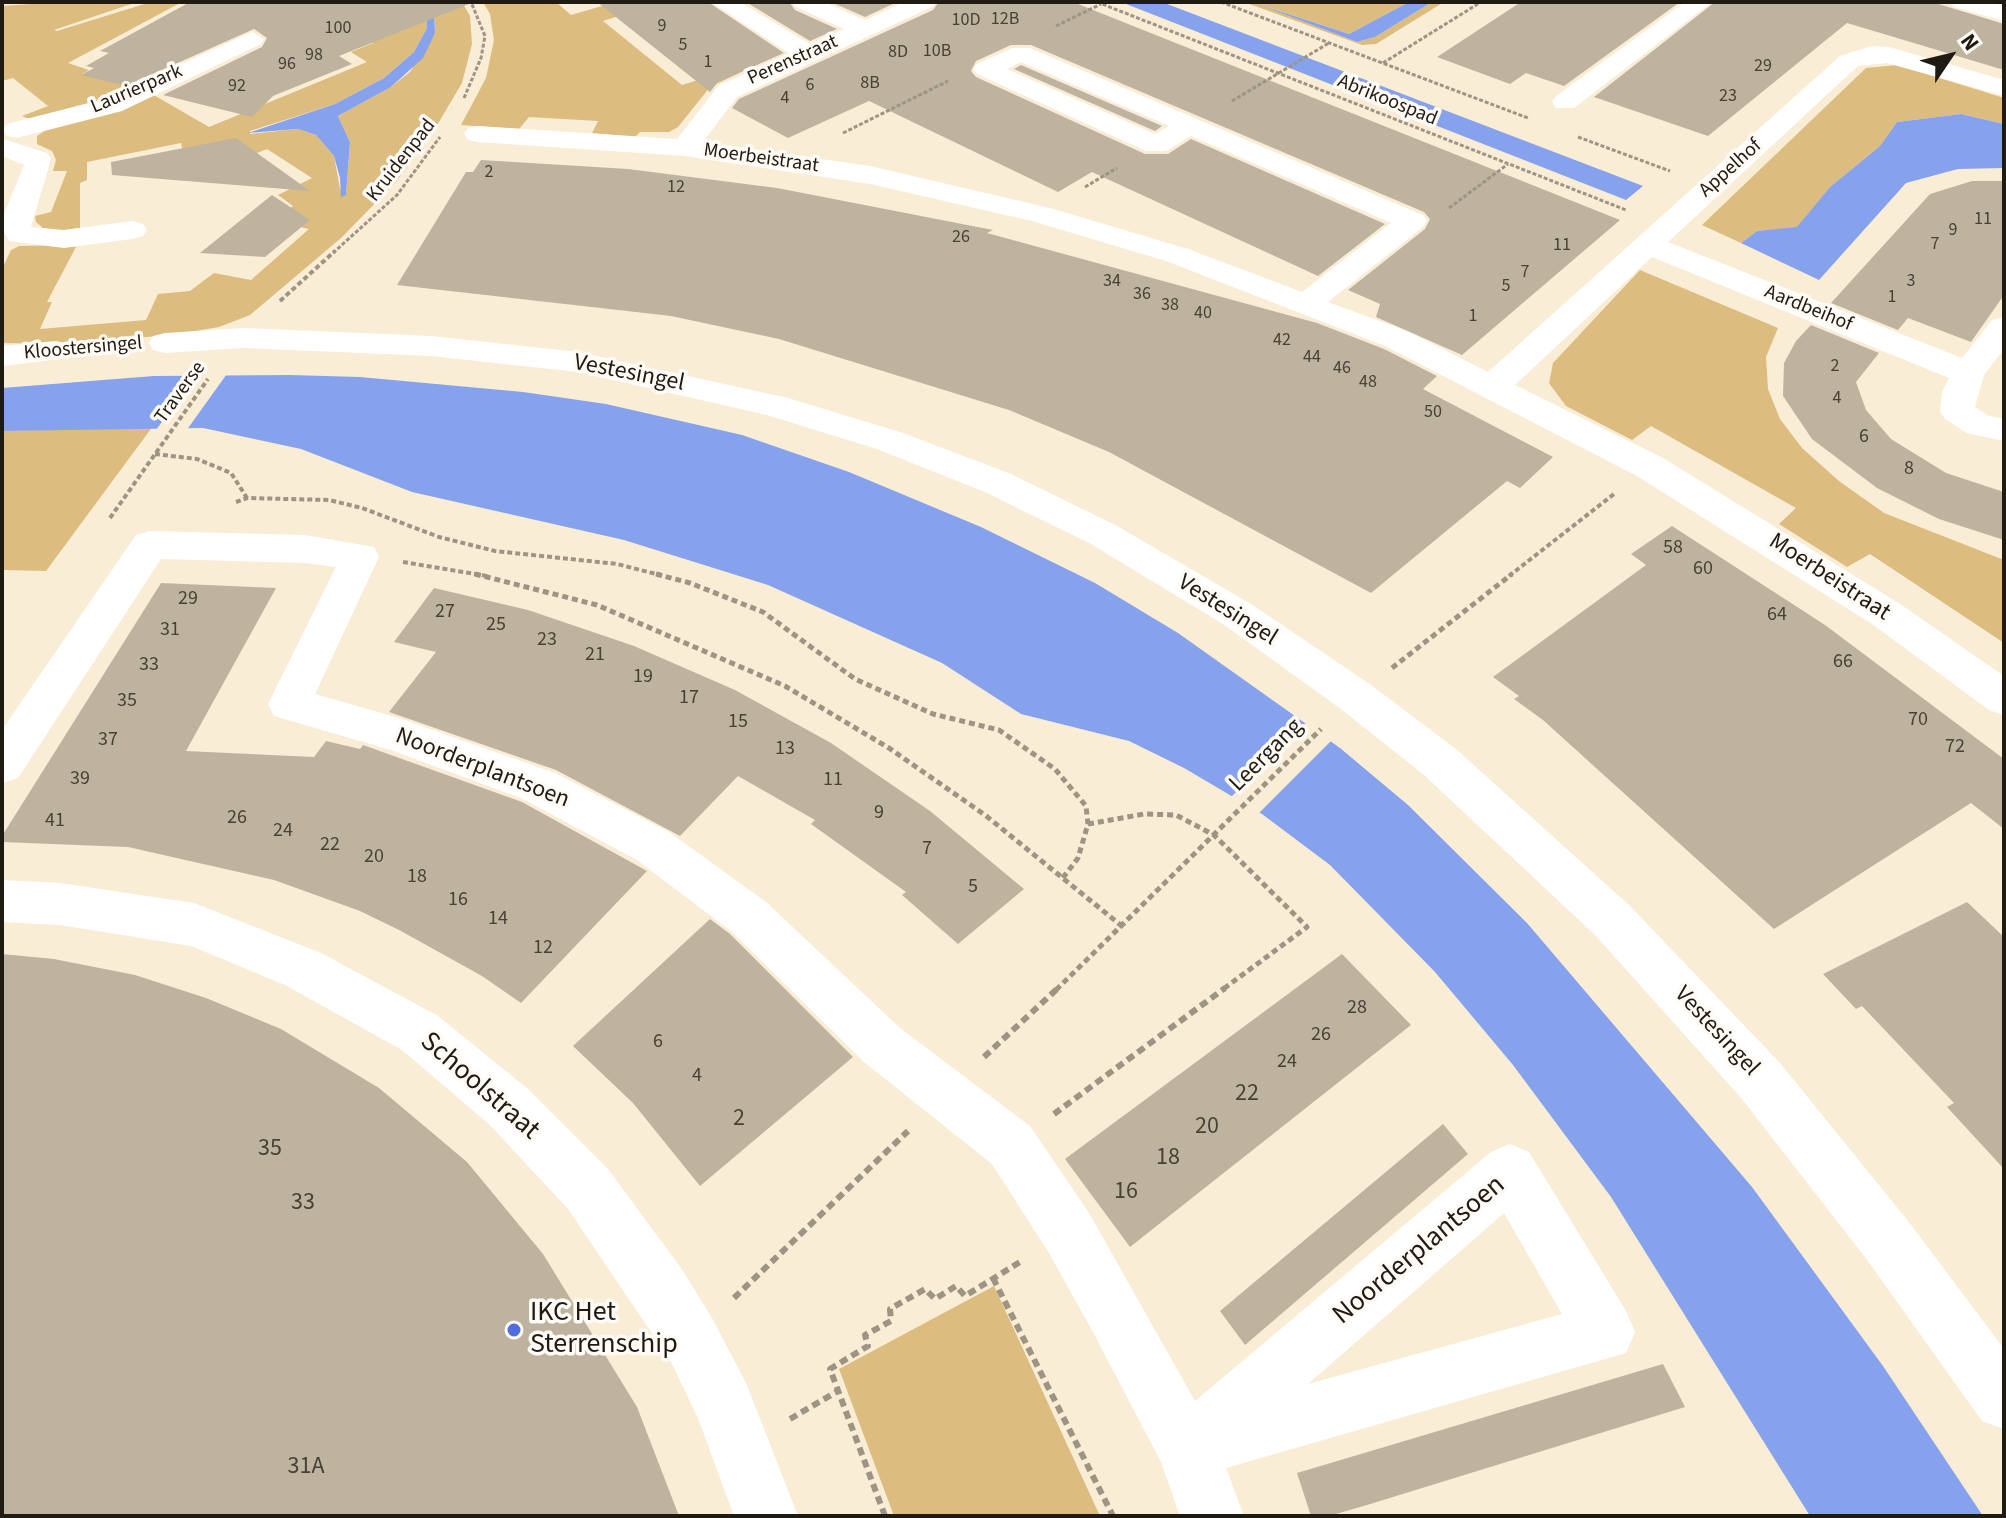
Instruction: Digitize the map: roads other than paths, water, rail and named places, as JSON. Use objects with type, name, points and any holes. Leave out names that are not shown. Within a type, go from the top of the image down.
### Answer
[{"type":"street","points":[[723,2],[808,54]]},
{"type":"street","points":[[804,2],[865,29]]},
{"type":"street","name":"Perenstraat","points":[[685,148],[728,91],[924,2]]},
{"type":"street","points":[[1565,102],[1700,2]]},
{"type":"street","points":[[1962,2],[2004,14]]},
{"type":"street","name":"Laurierpark","points":[[7,136],[113,105],[252,39]]},
{"type":"street","points":[[1189,126],[1156,145],[986,69],[1021,53],[1412,221],[1307,303]]},
{"type":"street","name":"Appelhof","points":[[1494,385],[1858,57],[1889,55],[1909,59],[2004,88]]},
{"type":"street","name":"Moerbeistraat","points":[[478,134],[685,148],[870,175],[1040,214],[1177,255],[1307,303],[1397,339],[1494,385],[1650,467],[1886,614],[2004,698]]},
{"type":"street","name":"Laurierpark","points":[[7,136],[37,159],[38,165],[15,224],[20,235],[64,239],[132,230]]},
{"type":"street","name":"Aardbeihof","points":[[1658,236],[1968,373]]},
{"type":"street","points":[[2004,327],[1968,373],[1959,392],[1957,411],[1979,425],[2004,430]]},
{"type":"street","name":"Vestesingel","points":[[165,343],[244,338],[431,346],[578,362],[776,406],[890,441],[998,483],[1104,535],[1237,614],[1342,709],[1440,762],[1513,827],[1645,956],[1761,1081],[1888,1241],[2004,1399]]},
{"type":"street","name":"Kloostersingel","points":[[2,356],[56,351]]},
{"type":"street","name":"Noorderplantsoen","points":[[2,765],[160,545],[305,549],[360,557],[289,704],[399,735],[539,786],[653,846],[749,917],[882,1045],[947,1091],[1011,1145],[1069,1233],[1187,1448],[1212,1516]]},
{"type":"street","name":"Schoolstraat","points":[[2,901],[60,904],[194,925],[303,969],[420,1033],[509,1107],[588,1189],[660,1289],[691,1339],[724,1405],[766,1516]]},
{"type":"street","name":"Noorderplantsoen","points":[[1510,1171],[1605,1332],[1441,1378],[1187,1448],[1510,1171]]},
{"type":"water","points":[[1121,2],[1162,2],[1643,186],[1626,200]]},
{"type":"water","points":[[1409,2],[1432,2],[1375,37],[1357,42],[1258,4],[1349,34]]},
{"type":"water","points":[[434,10],[435,33],[423,58],[391,87],[338,116],[350,142],[346,195],[341,197],[334,156],[316,135],[298,129],[248,133],[335,104],[384,78],[414,52],[427,28],[426,16]]},
{"type":"water","points":[[1961,114],[2004,124],[2004,168],[1958,169],[1906,183],[1819,280],[1741,243],[1757,231],[1797,227],[1830,187],[1880,146],[1897,122]]},
{"type":"water","points":[[154,376],[360,377],[523,392],[606,404],[742,435],[849,472],[981,527],[1095,583],[1178,633],[1340,748],[1408,805],[1527,923],[1752,1187],[1883,1366],[1983,1516],[1810,1516],[1611,1197],[1513,1065],[1435,972],[1330,865],[1262,814],[1184,768],[1129,741],[1021,714],[942,663],[768,585],[624,540],[412,492],[301,449],[203,428],[2,431],[2,388]]},
{"type":"place","name":"IKC Het Sterrenschip","points":[[514,1330]]}]
